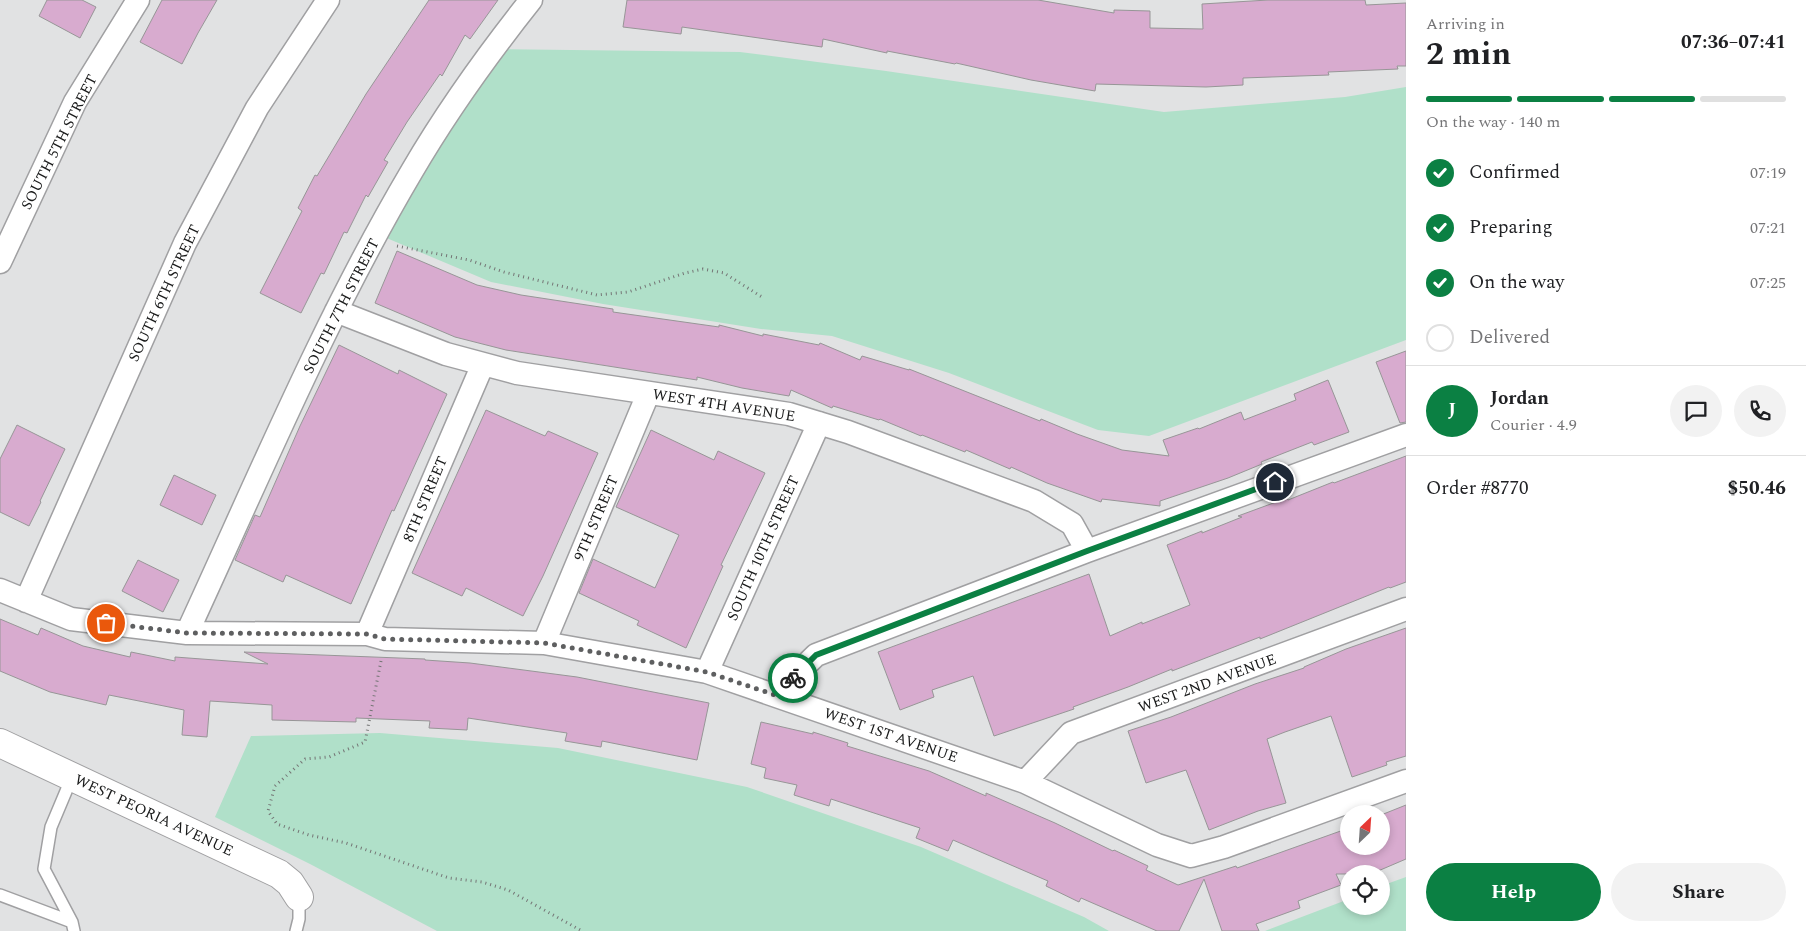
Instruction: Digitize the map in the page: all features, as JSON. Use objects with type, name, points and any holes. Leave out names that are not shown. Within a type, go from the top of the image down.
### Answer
[{"type":"street","name":"SOUTH 5TH STREET","points":[[0,262],[75,102],[138,0]]},
{"type":"street","name":"SOUTH 6TH STREET","points":[[26,601],[185,243],[257,108],[328,0]]},
{"type":"street","name":"SOUTH 7TH STREET","points":[[187,633],[336,311],[375,238],[412,170],[452,108],[498,41],[531,0]]},
{"type":"street","name":"WEST 4TH AVENUE","points":[[336,311],[446,354],[517,373],[788,414],[848,432],[1034,501],[1072,524],[1087,551]]},
{"type":"street","name":"8TH STREET","points":[[376,636],[483,364]]},
{"type":"street","name":"9TH STREET","points":[[544,643],[648,394]]},
{"type":"street","name":"SOUTH 10TH STREET","points":[[707,672],[819,423]]},
{"type":"street","points":[[775,695],[816,655],[1087,551],[1406,434]]},
{"type":"street","name":"WEST 1ST AVENUE","points":[[0,590],[71,619],[187,633],[376,636],[544,643],[707,672],[1026,782],[1157,845],[1191,856],[1224,847],[1406,781]]},
{"type":"street","name":"WEST 2ND AVENUE","points":[[1026,782],[1071,732],[1406,610]]},
{"type":"street","name":"WEST PEORIA AVENUE","points":[[0,743],[280,874],[299,897]]},
{"type":"lane","points":[[72,776],[52,827],[44,869],[73,926]]},
{"type":"lane","points":[[0,895],[73,926]]},
{"type":"lane","points":[[296,931],[299,919],[299,897]]},
{"type":"path","points":[[375,238],[391,245],[469,260],[504,272],[597,295],[628,292],[685,273],[704,270],[724,273],[762,297]]},
{"type":"path","points":[[376,636],[365,742],[329,757],[304,759],[275,786],[268,811],[277,824],[346,843],[449,878],[482,882],[508,890],[582,931]]},
{"type":"green space","points":[[493,49],[740,52],[886,71],[1164,112],[1345,97],[1406,87],[1406,340],[1149,436],[1098,430],[949,373],[832,336],[761,329],[603,304],[491,282],[377,234]]},
{"type":"green space","points":[[380,733],[558,748],[747,787],[921,847],[1084,917],[1109,931],[437,931],[310,864],[215,817],[251,736]]},
{"type":"green space","points":[[1406,877],[1406,931],[1265,931],[1340,902],[1340,915],[1390,915],[1390,883]]},
{"type":"building","points":[[47,0],[82,0],[96,7],[80,38],[39,16]]},
{"type":"building","points":[[162,0],[217,0],[182,64],[140,42]]},
{"type":"building","points":[[429,0],[498,0],[470,39],[465,35],[442,76],[440,74],[407,122],[384,160],[388,162],[368,197],[366,195],[347,233],[344,232],[324,274],[321,273],[301,313],[260,293],[302,211],[298,208],[315,175],[317,176],[366,94]]},
{"type":"building","points":[[627,0],[1038,0],[1114,13],[1114,10],[1150,11],[1150,28],[1203,29],[1202,4],[1268,0],[1365,0],[1366,5],[1406,3],[1406,66],[1397,66],[1398,69],[1328,72],[1329,75],[1243,78],[1243,85],[1206,87],[1096,84],[1095,91],[1031,80],[956,63],[887,51],[887,53],[823,39],[822,47],[682,27],[681,34],[623,27]]},
{"type":"building","points":[[397,251],[477,285],[521,295],[613,309],[613,312],[719,327],[719,325],[763,336],[763,334],[819,345],[820,343],[860,360],[862,356],[909,369],[1040,421],[1041,419],[1122,450],[1169,456],[1163,440],[1199,429],[1241,412],[1244,420],[1296,400],[1294,394],[1328,380],[1349,432],[1314,445],[1312,442],[1261,462],[1262,464],[1228,478],[1160,501],[1160,506],[1102,499],[1101,502],[1047,483],[1011,467],[1010,469],[966,450],[965,452],[880,419],[833,406],[832,408],[791,390],[789,396],[742,388],[697,377],[697,380],[506,350],[455,337],[375,303]]},
{"type":"building","points":[[339,345],[398,374],[399,370],[447,394],[394,511],[392,510],[351,604],[286,575],[283,582],[235,560],[255,515],[260,517],[300,426]]},
{"type":"building","points":[[1406,351],[1406,422],[1400,423],[1376,362]]},
{"type":"building","points":[[486,410],[545,436],[548,431],[598,453],[523,616],[466,588],[462,596],[412,573]]},
{"type":"building","points":[[17,425],[65,449],[29,526],[0,512],[0,459]]},
{"type":"building","points":[[651,430],[714,460],[718,451],[765,473],[721,565],[723,566],[686,648],[637,625],[639,621],[579,593],[593,559],[655,588],[679,535],[616,507]]},
{"type":"building","points":[[1406,456],[1406,582],[1389,587],[1260,639],[1260,637],[1172,671],[1172,669],[1073,707],[1074,709],[994,736],[973,676],[932,690],[934,697],[900,710],[878,652],[1089,574],[1110,636],[1190,605],[1167,545],[1242,517],[1238,516],[1287,498],[1288,500]]},
{"type":"building","points":[[174,475],[216,495],[202,525],[160,505]]},
{"type":"building","points":[[138,560],[179,580],[163,612],[122,591]]},
{"type":"building","points":[[0,619],[38,635],[41,628],[83,646],[130,657],[131,652],[175,661],[175,657],[268,664],[244,652],[425,659],[577,677],[709,703],[697,760],[602,741],[601,747],[565,741],[567,733],[468,718],[467,730],[429,728],[430,721],[356,718],[356,722],[272,720],[272,705],[210,701],[207,737],[182,735],[184,710],[109,695],[106,705],[50,692],[0,671]]},
{"type":"building","points":[[1406,628],[1406,756],[1386,762],[1387,765],[1352,777],[1331,716],[1285,732],[1267,739],[1286,803],[1258,811],[1209,830],[1186,770],[1146,783],[1128,731],[1304,668],[1346,649]]},
{"type":"building","points":[[761,722],[813,734],[813,732],[848,743],[847,746],[929,771],[986,796],[986,793],[1148,866],[1146,870],[1178,885],[1236,866],[1237,868],[1340,831],[1340,855],[1390,855],[1390,811],[1406,805],[1406,859],[1390,866],[1340,865],[1340,874],[1336,874],[1340,885],[1298,901],[1300,908],[1256,924],[1259,931],[1222,931],[1204,879],[1179,931],[1157,931],[1081,898],[1079,902],[1046,886],[1048,881],[953,840],[948,851],[916,838],[920,828],[831,799],[829,806],[794,795],[797,785],[764,778],[766,768],[751,764]]},
{"type":"way so far","points":[[106,623],[187,633],[367,634],[385,639],[544,643],[707,672],[775,695],[793,678]]},
{"type":"route","points":[[793,678],[816,655],[1087,551],[1275,482]]}]
